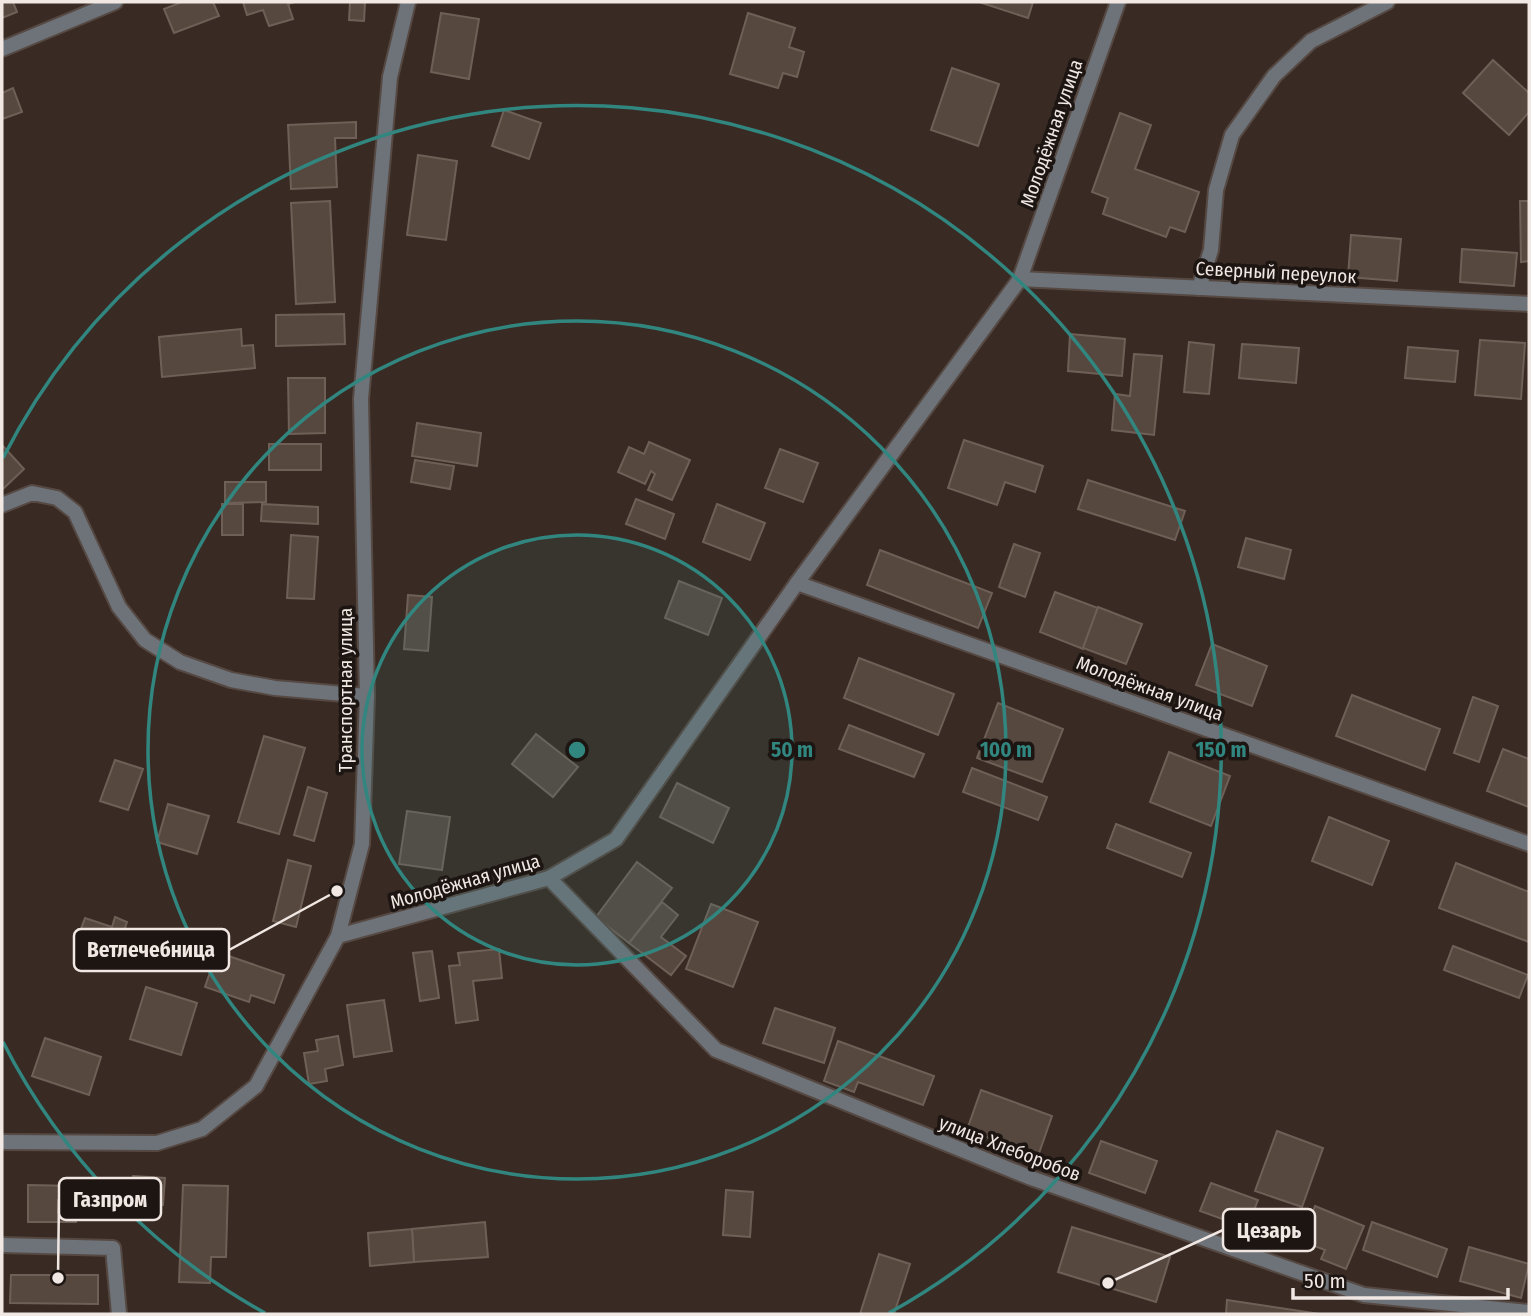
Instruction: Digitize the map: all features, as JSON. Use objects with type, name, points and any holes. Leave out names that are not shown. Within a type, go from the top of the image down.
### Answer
[{"type":"street","points":[[2,49],[115,2]]},
{"type":"street","name":"Транспортная улица","points":[[2,1142],[157,1143],[202,1129],[256,1086],[338,936],[362,844],[367,696],[361,399],[390,78],[408,2]]},
{"type":"street","name":"Молодёжная улица","points":[[338,936],[549,878],[616,839],[797,583],[1020,279],[1118,2]]},
{"type":"street","points":[[1199,288],[1211,250],[1216,190],[1232,135],[1274,76],[1311,41],[1387,2]]},
{"type":"street","name":"Северный переулок","points":[[1020,279],[1529,304]]},
{"type":"street","points":[[2,505],[32,493],[57,498],[75,512],[119,607],[145,640],[180,662],[231,680],[275,688],[367,696]]},
{"type":"street","name":"Молодёжная улица","points":[[797,583],[1529,844]]},
{"type":"street","name":"улица Хлеборобов","points":[[549,878],[716,1050],[1031,1178],[1364,1296],[1529,1312]]},
{"type":"street","points":[[2,1245],[113,1248],[119,1314]]},
{"type":"building","points":[[2,2],[13,2],[17,12],[2,18]]},
{"type":"building","points":[[182,2],[213,2],[219,16],[174,33],[164,9]]},
{"type":"building","points":[[243,2],[295,2],[288,4],[293,19],[269,26],[263,10],[247,15]]},
{"type":"building","points":[[350,2],[365,2],[364,21],[349,20]]},
{"type":"building","points":[[979,2],[1033,2],[1028,18]]},
{"type":"building","points":[[441,13],[479,19],[469,79],[431,72]]},
{"type":"building","points":[[748,13],[795,28],[789,47],[804,52],[797,77],[783,73],[778,88],[730,74]]},
{"type":"building","points":[[1493,60],[1529,93],[1529,112],[1509,135],[1463,93]]},
{"type":"building","points":[[952,68],[999,84],[978,146],[931,130]]},
{"type":"building","points":[[13,88],[22,112],[2,119],[2,93]]},
{"type":"building","points":[[504,110],[541,123],[529,159],[492,146]]},
{"type":"building","points":[[1120,113],[1151,125],[1135,169],[1199,192],[1185,232],[1170,227],[1166,237],[1103,214],[1108,198],[1092,192]]},
{"type":"building","points":[[356,122],[356,138],[335,138],[337,187],[291,189],[288,125]]},
{"type":"building","points":[[418,155],[457,161],[446,240],[407,235]]},
{"type":"building","points":[[330,201],[335,302],[296,304],[291,203]]},
{"type":"building","points":[[1520,201],[1529,201],[1529,261],[1521,262]]},
{"type":"building","points":[[1351,235],[1401,239],[1397,281],[1348,277]]},
{"type":"building","points":[[1462,249],[1517,253],[1514,286],[1460,282]]},
{"type":"building","points":[[344,314],[345,344],[276,346],[276,315]]},
{"type":"building","points":[[241,329],[242,346],[253,345],[255,368],[162,377],[159,337]]},
{"type":"building","points":[[1070,334],[1125,339],[1122,376],[1068,371]]},
{"type":"building","points":[[1480,340],[1525,343],[1521,399],[1475,395]]},
{"type":"building","points":[[1189,342],[1214,345],[1209,394],[1184,392]]},
{"type":"building","points":[[1242,344],[1299,348],[1296,383],[1239,378]]},
{"type":"building","points":[[1408,347],[1458,351],[1455,382],[1405,378]]},
{"type":"building","points":[[1134,354],[1162,356],[1154,435],[1112,430],[1115,394],[1130,396]]},
{"type":"building","points":[[288,378],[325,378],[325,433],[289,434]]},
{"type":"building","points":[[417,423],[481,433],[477,466],[412,456]]},
{"type":"building","points":[[964,440],[1043,466],[1035,492],[1005,482],[997,505],[948,488]]},
{"type":"building","points":[[649,442],[690,460],[672,500],[648,490],[655,474],[651,471],[645,484],[618,472],[629,447],[644,454]]},
{"type":"building","points":[[269,444],[321,444],[321,470],[269,470]]},
{"type":"building","points":[[2,445],[24,469],[2,490]]},
{"type":"building","points":[[780,449],[818,463],[803,502],[765,488]]},
{"type":"building","points":[[415,460],[454,466],[450,489],[411,482]]},
{"type":"building","points":[[1088,480],[1185,511],[1175,540],[1078,509]]},
{"type":"building","points":[[225,482],[266,482],[266,502],[225,503]]},
{"type":"building","points":[[636,499],[674,514],[665,539],[626,524]]},
{"type":"building","points":[[222,504],[243,504],[243,535],[222,535]]},
{"type":"building","points":[[262,504],[318,507],[318,524],[261,521]]},
{"type":"building","points":[[717,504],[765,523],[750,560],[703,542]]},
{"type":"building","points":[[291,535],[318,537],[314,599],[287,598]]},
{"type":"building","points":[[1246,538],[1291,550],[1284,579],[1238,567]]},
{"type":"building","points":[[1014,544],[1040,553],[1025,597],[999,587]]},
{"type":"building","points":[[880,550],[992,593],[978,628],[867,585]]},
{"type":"building","points":[[679,581],[722,598],[708,635],[665,618]]},
{"type":"building","points":[[1055,592],[1098,608],[1083,649],[1040,632]]},
{"type":"building","points":[[408,595],[432,597],[428,651],[404,649]]},
{"type":"building","points":[[1098,607],[1142,624],[1126,664],[1083,648]]},
{"type":"building","points":[[1212,644],[1267,666],[1252,706],[1196,685]]},
{"type":"building","points":[[859,658],[954,694],[938,735],[844,698]]},
{"type":"building","points":[[1352,695],[1440,729],[1425,770],[1336,736]]},
{"type":"building","points":[[1473,697],[1498,706],[1479,762],[1454,753]]},
{"type":"building","points":[[998,703],[1063,729],[1042,782],[977,758]]},
{"type":"building","points":[[849,725],[924,754],[914,777],[839,749]]},
{"type":"building","points":[[536,734],[578,767],[553,797],[512,764]]},
{"type":"building","points":[[264,736],[305,748],[279,834],[238,822]]},
{"type":"building","points":[[1503,749],[1529,759],[1529,807],[1487,791]]},
{"type":"building","points":[[1169,752],[1230,776],[1211,826],[1150,802]]},
{"type":"building","points":[[115,760],[143,769],[128,810],[100,801]]},
{"type":"building","points":[[972,768],[1047,797],[1038,820],[963,792]]},
{"type":"building","points":[[677,783],[729,808],[713,843],[660,817]]},
{"type":"building","points":[[308,787],[327,793],[314,841],[294,835]]},
{"type":"building","points":[[168,804],[209,816],[197,854],[157,842]]},
{"type":"building","points":[[407,811],[450,817],[442,870],[399,864]]},
{"type":"building","points":[[1329,817],[1389,841],[1372,885],[1312,861]]},
{"type":"building","points":[[1116,824],[1191,853],[1182,877],[1107,848]]},
{"type":"building","points":[[288,860],[311,866],[296,927],[273,921]]},
{"type":"building","points":[[637,862],[672,888],[629,943],[596,917]]},
{"type":"building","points":[[1456,863],[1529,892],[1529,942],[1439,908]]},
{"type":"building","points":[[662,902],[678,915],[661,937],[686,956],[671,975],[629,943]]},
{"type":"building","points":[[711,904],[758,922],[733,987],[686,969]]},
{"type":"building","points":[[115,917],[127,922],[124,931],[130,933],[119,961],[75,945],[85,918],[112,927]]},
{"type":"building","points":[[1453,946],[1528,975],[1519,998],[1444,970]]},
{"type":"building","points":[[499,949],[502,978],[473,981],[478,1020],[456,1023],[449,966],[460,965],[458,953]]},
{"type":"building","points":[[432,951],[439,998],[420,1001],[413,953]]},
{"type":"building","points":[[217,952],[284,975],[274,1003],[251,995],[249,1002],[205,987]]},
{"type":"building","points":[[146,987],[197,1003],[181,1055],[130,1039]]},
{"type":"building","points":[[384,1000],[392,1051],[354,1057],[347,1005]]},
{"type":"building","points":[[775,1008],[835,1028],[824,1063],[763,1043]]},
{"type":"building","points":[[338,1036],[343,1065],[325,1069],[327,1081],[309,1084],[304,1053],[318,1051],[316,1040]]},
{"type":"building","points":[[45,1038],[101,1057],[89,1095],[32,1076]]},
{"type":"building","points":[[838,1041],[934,1076],[923,1105],[858,1082],[854,1092],[824,1081]]},
{"type":"building","points":[[981,1090],[1052,1116],[1038,1156],[967,1130]]},
{"type":"building","points":[[1277,1131],[1323,1148],[1302,1207],[1255,1191]]},
{"type":"building","points":[[1101,1141],[1157,1161],[1145,1193],[1089,1173]]},
{"type":"building","points":[[133,1176],[165,1178],[163,1205],[132,1203]]},
{"type":"building","points":[[1211,1183],[1258,1200],[1247,1228],[1200,1211]]},
{"type":"building","points":[[28,1185],[76,1186],[76,1222],[28,1222]]},
{"type":"building","points":[[183,1185],[228,1186],[226,1257],[211,1257],[210,1283],[179,1282]]},
{"type":"building","points":[[726,1190],[753,1192],[750,1237],[723,1235]]},
{"type":"building","points":[[1315,1206],[1364,1226],[1346,1269],[1321,1259],[1325,1250],[1302,1241]]},
{"type":"building","points":[[485,1222],[488,1257],[414,1262],[412,1229]]},
{"type":"building","points":[[1372,1222],[1447,1249],[1437,1277],[1363,1250]]},
{"type":"building","points":[[1072,1227],[1170,1257],[1156,1302],[1058,1272]]},
{"type":"building","points":[[412,1229],[414,1262],[370,1266],[368,1233]]},
{"type":"building","points":[[1469,1247],[1529,1264],[1521,1298],[1460,1281]]},
{"type":"building","points":[[879,1254],[910,1264],[894,1314],[860,1314]]},
{"type":"building","points":[[11,1275],[98,1275],[98,1304],[10,1303]]},
{"type":"building","points":[[1227,1300],[1320,1314],[1226,1314]]},
{"type":"place","name":"Ветлечебница","points":[[337,891]]},
{"type":"place","name":"Газпром","points":[[58,1278]]},
{"type":"place","name":"Цезарь","points":[[1108,1283]]}]
